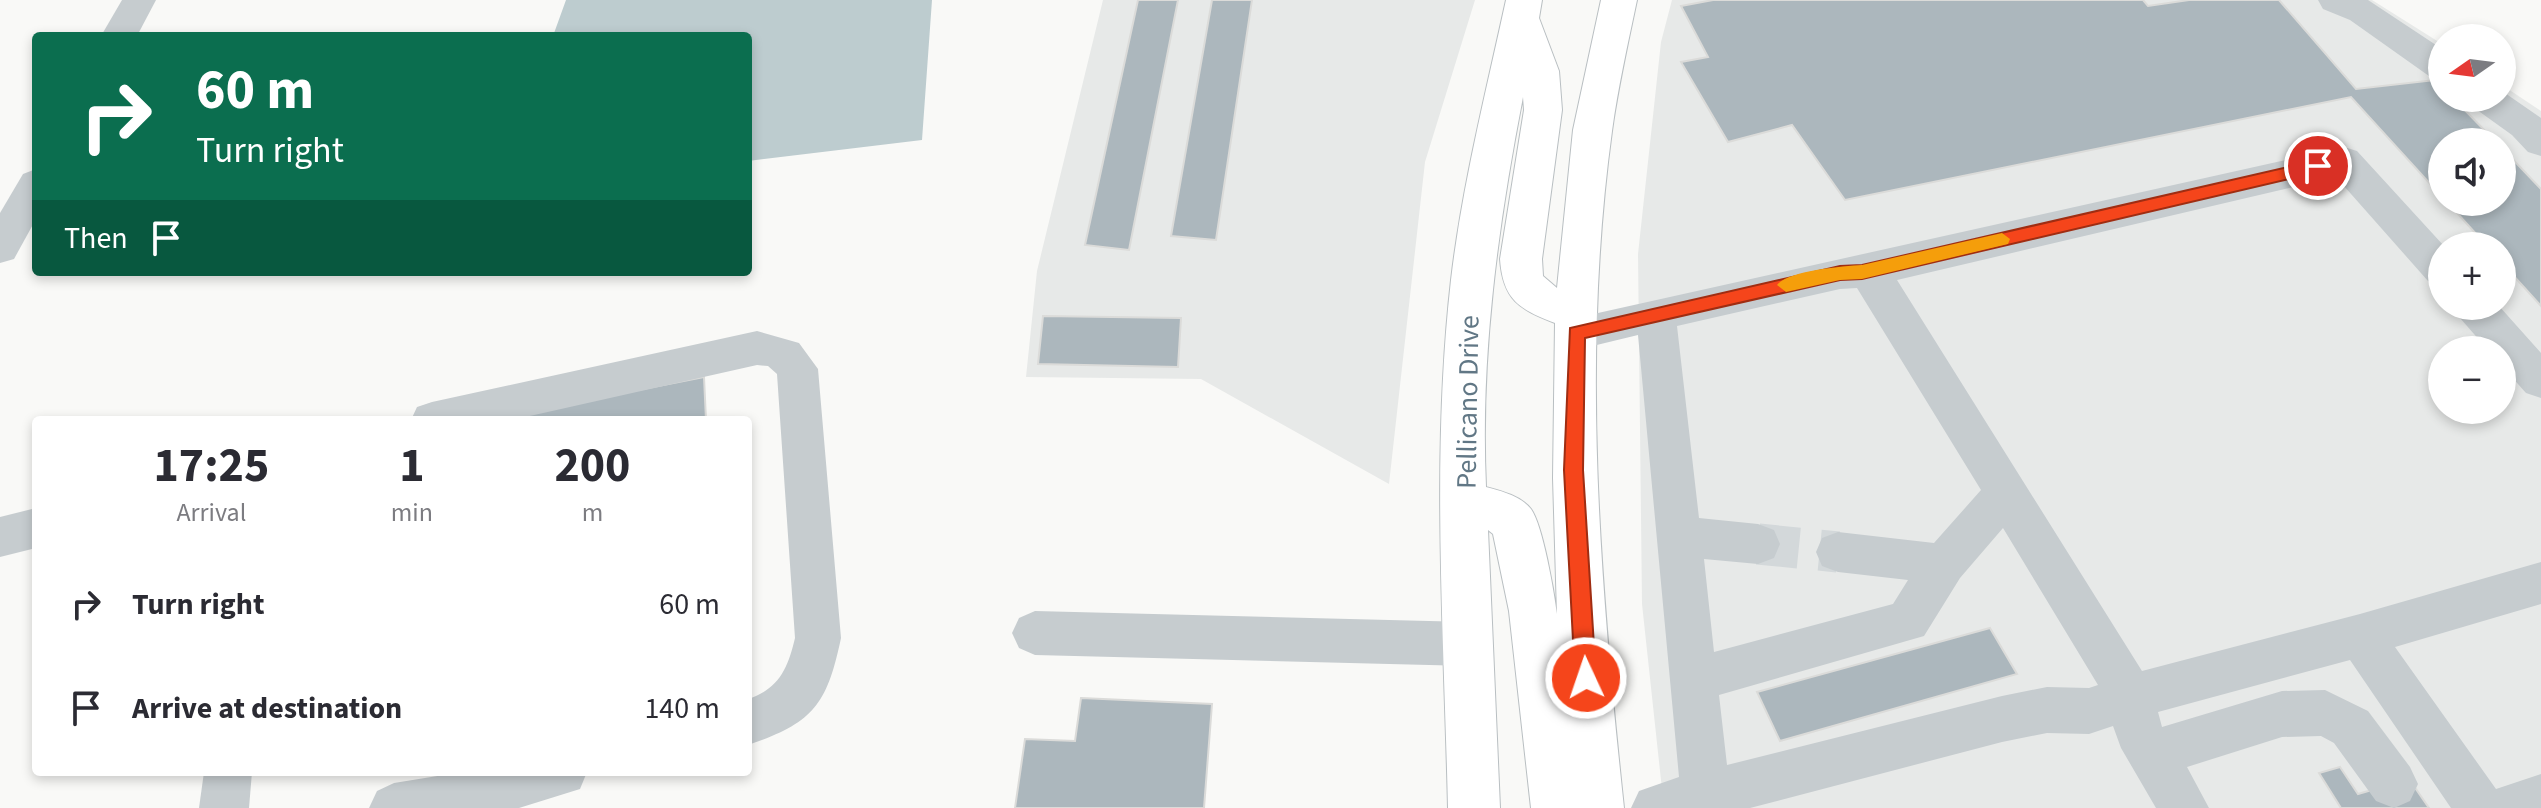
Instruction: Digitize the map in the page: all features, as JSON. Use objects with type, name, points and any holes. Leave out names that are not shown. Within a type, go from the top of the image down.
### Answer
[{"type":"main road","points":[[1598,808],[1588,709],[1574,483],[1576,323],[1590,148],[1619,0]]},
{"type":"main road","points":[[1522,7],[1540,71],[1543,110],[1521,259],[1523,283],[1576,323]]},
{"type":"main road","name":"Pellicano Drive","points":[[1474,808],[1466,502],[1462,455],[1472,279],[1522,7]]},
{"type":"main road","points":[[1466,502],[1497,510],[1514,523],[1533,611],[1557,808]]},
{"type":"street","points":[[121,32],[139,0]]},
{"type":"street","points":[[2335,0],[2362,11],[2428,57]]},
{"type":"street","points":[[2506,112],[2525,125],[2541,142]]},
{"type":"street","points":[[1576,323],[1656,315],[1840,273],[1862,272],[2344,161],[2428,254]]},
{"type":"street","points":[[0,248],[32,191]]},
{"type":"street","points":[[1862,272],[1875,279],[2131,697],[2138,732],[2184,808]]},
{"type":"street","points":[[1656,315],[1706,802]]},
{"type":"street","points":[[2487,320],[2541,381]]},
{"type":"street","points":[[450,416],[757,348],[775,349],[787,355],[797,369],[818,638],[810,676],[791,703],[752,720]]},
{"type":"street","points":[[1693,680],[1908,621],[1944,564],[2006,493]]},
{"type":"street","points":[[0,537],[32,529]]},
{"type":"street","points":[[1678,536],[1758,544]]},
{"type":"street","points":[[1838,552],[1944,564]]},
{"type":"street","points":[[1656,808],[1706,802],[2002,719],[2047,710],[2089,711],[2541,583]]},
{"type":"street","points":[[1035,633],[1469,644]]},
{"type":"street","points":[[2360,636],[2480,808]]},
{"type":"street","points":[[2153,754],[2282,714],[2325,713],[2351,727],[2393,784]]},
{"type":"street","points":[[224,808],[228,776]]},
{"type":"street","points":[[394,808],[488,792],[548,776]]},
{"type":"street","points":[[2509,808],[2541,799]]},
{"type":"shaded area","points":[[566,0],[932,0],[922,140],[752,161],[752,32],[554,32]]},
{"type":"shaded area","points":[[1103,0],[1475,0],[1425,162],[1389,484],[1201,379],[1026,377],[1037,271]]},
{"type":"shaded area","points":[[1672,0],[2372,0],[2428,35],[2428,112],[2516,112],[2516,94],[2541,111],[2541,808],[1664,808],[1642,604],[1638,254],[1661,42]]},
{"type":"building","points":[[1138,0],[1178,0],[1129,250],[1085,245]]},
{"type":"building","points":[[1212,0],[1252,0],[1216,240],[1171,236]]},
{"type":"building","points":[[1713,0],[2143,0],[2148,6],[2189,0],[2279,0],[2356,89],[2428,81],[2428,112],[2467,112],[2482,128],[2428,128],[2428,182],[2351,97],[1845,200],[1792,125],[1728,142],[1681,62],[1708,57],[1681,6]]},
{"type":"building","points":[[2516,163],[2541,189],[2541,306],[2516,278],[2516,232],[2474,232],[2460,216],[2516,216]]},
{"type":"building","points":[[1043,316],[1181,318],[1178,367],[1038,364]]},
{"type":"building","points":[[704,377],[706,416],[505,416]]},
{"type":"building","points":[[1990,628],[2017,674],[1780,741],[1757,692]]},
{"type":"building","points":[[1081,698],[1212,704],[1204,808],[1015,808],[1025,739],[1075,741]]},
{"type":"building","points":[[2340,767],[2358,794],[2409,779],[2429,808],[2341,808],[2319,773]]},
{"type":"tunnel","points":[[1758,544],[1838,552]]},
{"type":"slow traffic","points":[[1786,285],[1840,273],[1862,272],[2002,239]]},
{"type":"route","points":[[1586,678],[1574,470],[1576,333],[1840,273],[1862,272],[2318,166]]}]
